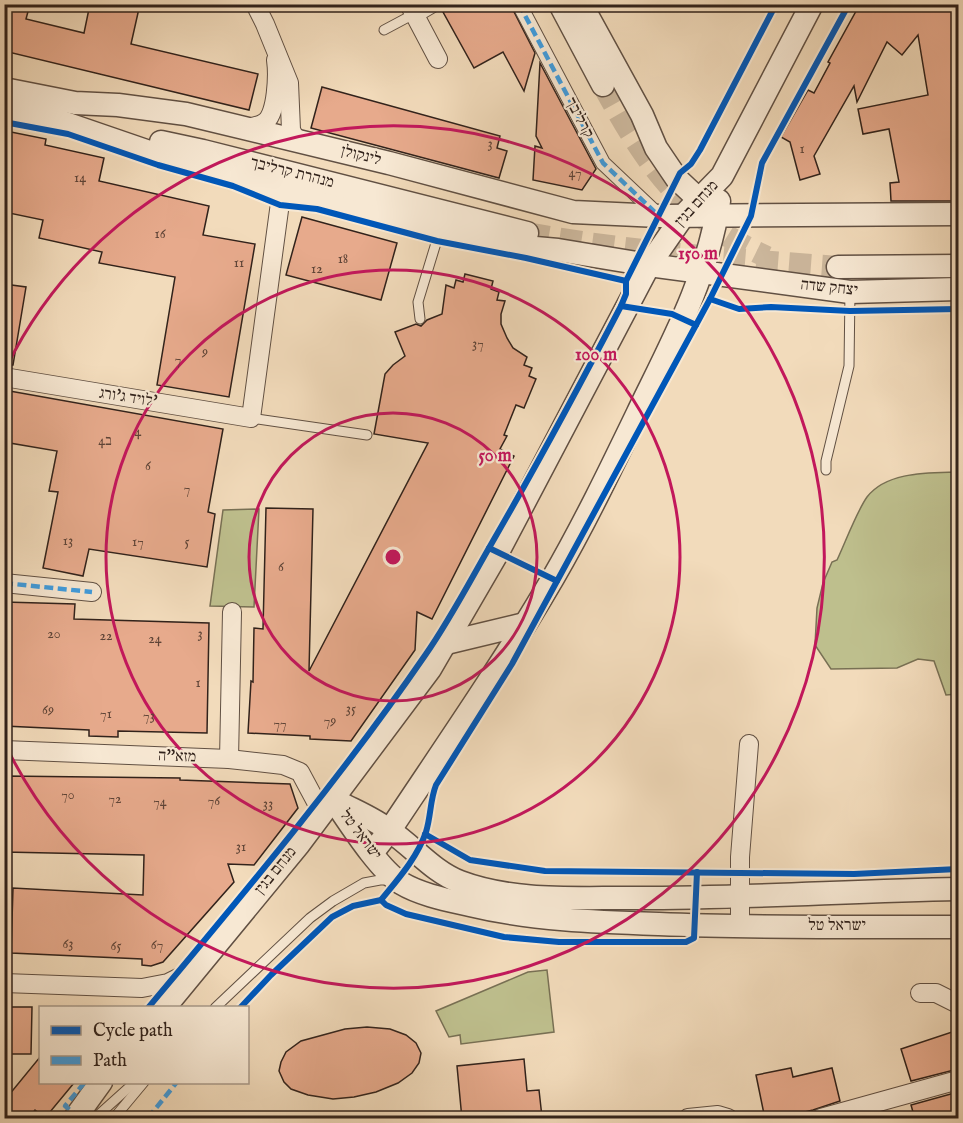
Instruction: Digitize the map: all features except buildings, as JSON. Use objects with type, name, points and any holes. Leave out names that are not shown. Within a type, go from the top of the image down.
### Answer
[{"type":"street","points":[[255,4],[289,83],[291,130],[300,141]]},
{"type":"street","points":[[431,4],[411,9],[438,59]]},
{"type":"street","name":"קרליבך","points":[[519,4],[603,163],[659,216]]},
{"type":"street","points":[[560,4],[603,85]]},
{"type":"street","points":[[581,4],[642,115],[656,148],[677,179],[691,208]]},
{"type":"street","name":"מנחם בגין","points":[[166,1006],[328,806],[430,669],[488,571],[649,265],[691,208],[722,176],[812,4]]},
{"type":"street","points":[[246,128],[263,123],[272,111],[277,78],[274,46]]},
{"type":"street","name":"לינקולן","points":[[4,88],[75,103],[166,111],[246,128],[573,212],[659,216],[691,208],[717,215]]},
{"type":"street","points":[[4,109],[56,120],[152,153],[501,245],[558,250],[701,271]]},
{"type":"street","name":"מנהרת קרליבך","points":[[56,120],[204,151],[527,233]]},
{"type":"street","name":"מנחם בגין","points":[[372,853],[390,830],[525,624],[552,579],[614,463],[684,320],[717,215],[722,176]]},
{"type":"street","points":[[251,418],[282,188]]},
{"type":"street","points":[[717,215],[958,214]]},
{"type":"street","name":"יצחק שדה","points":[[838,267],[958,266]]},
{"type":"street","name":"יצחק שדה","points":[[701,271],[850,292],[958,290]]},
{"type":"street","name":"לויד ג'ורג'","points":[[4,377],[251,418]]},
{"type":"street","points":[[4,582],[92,592]]},
{"type":"street","points":[[229,759],[232,612]]},
{"type":"street","points":[[446,643],[525,624]]},
{"type":"street","points":[[740,926],[740,856],[749,744]]},
{"type":"street","name":"מזא''ה","points":[[4,750],[229,759],[283,765],[300,772],[328,806]]},
{"type":"street","name":"ישראל טל","points":[[328,806],[390,830],[441,873],[476,887],[523,895],[569,898],[740,897],[958,889]]},
{"type":"street","name":"ישראל טל","points":[[328,806],[404,885],[437,897],[492,910],[541,918],[619,923],[958,927]]},
{"type":"street","points":[[4,983],[142,988],[176,980],[202,962]]},
{"type":"street","points":[[920,993],[936,993],[958,1004]]},
{"type":"street","points":[[821,1119],[958,1080]]},
{"type":"street","points":[[75,1119],[99,1084]]},
{"type":"street","points":[[688,1119],[718,1115],[728,1119]]},
{"type":"lane","points":[[384,30],[411,9]]},
{"type":"lane","points":[[420,319],[418,302],[440,230]]},
{"type":"lane","points":[[826,470],[826,461],[849,366],[850,292]]},
{"type":"lane","points":[[251,418],[367,435]]},
{"type":"lane","points":[[217,1006],[310,918],[333,901],[364,883],[397,880]]},
{"type":"lane","points":[[95,1119],[134,1084]]},
{"type":"lane","points":[[114,1119],[143,1084]]},
{"type":"green space","points":[[958,472],[958,694],[946,695],[934,661],[918,659],[897,668],[831,669],[815,645],[817,608],[823,583],[832,562],[837,560],[863,503],[876,489],[897,478],[922,473]]},
{"type":"green space","points":[[259,509],[254,607],[210,606],[223,510]]},
{"type":"green space","points":[[547,970],[554,1032],[461,1044],[460,1035],[449,1037],[436,1011],[528,972]]},
{"type":"tunnel","points":[[603,85],[651,164],[689,207],[738,242],[767,257]]},
{"type":"tunnel","points":[[527,233],[643,250],[838,267]]},
{"type":"marked path","points":[[519,4],[603,163],[659,216]]},
{"type":"marked path","points":[[4,583],[92,592]]},
{"type":"marked path","points":[[80,1118],[65,1106],[83,1084]]},
{"type":"marked path","points":[[148,1118],[175,1084]]},
{"type":"cycle path","points":[[150,1006],[326,790],[394,700],[444,626],[574,395],[621,306],[626,294],[626,281],[680,173],[691,164],[700,150],[776,4]]},
{"type":"cycle path","points":[[849,4],[762,163],[751,216],[710,299],[739,309],[771,307],[850,311],[958,309]]},
{"type":"cycle path","points":[[4,122],[68,134],[158,165],[233,186],[280,205],[317,209],[437,241],[626,281]]},
{"type":"cycle path","points":[[621,306],[672,314],[696,325],[710,299]]},
{"type":"cycle path","points":[[242,1006],[332,917],[353,906],[381,900],[412,859],[426,832],[436,785],[512,664],[696,325]]},
{"type":"cycle path","points":[[489,548],[557,581]]},
{"type":"cycle path","points":[[425,834],[470,860],[545,871],[854,874],[958,869]]},
{"type":"cycle path","points":[[381,900],[386,905],[406,914],[504,937],[559,942],[686,942],[694,938],[697,872]]}]
